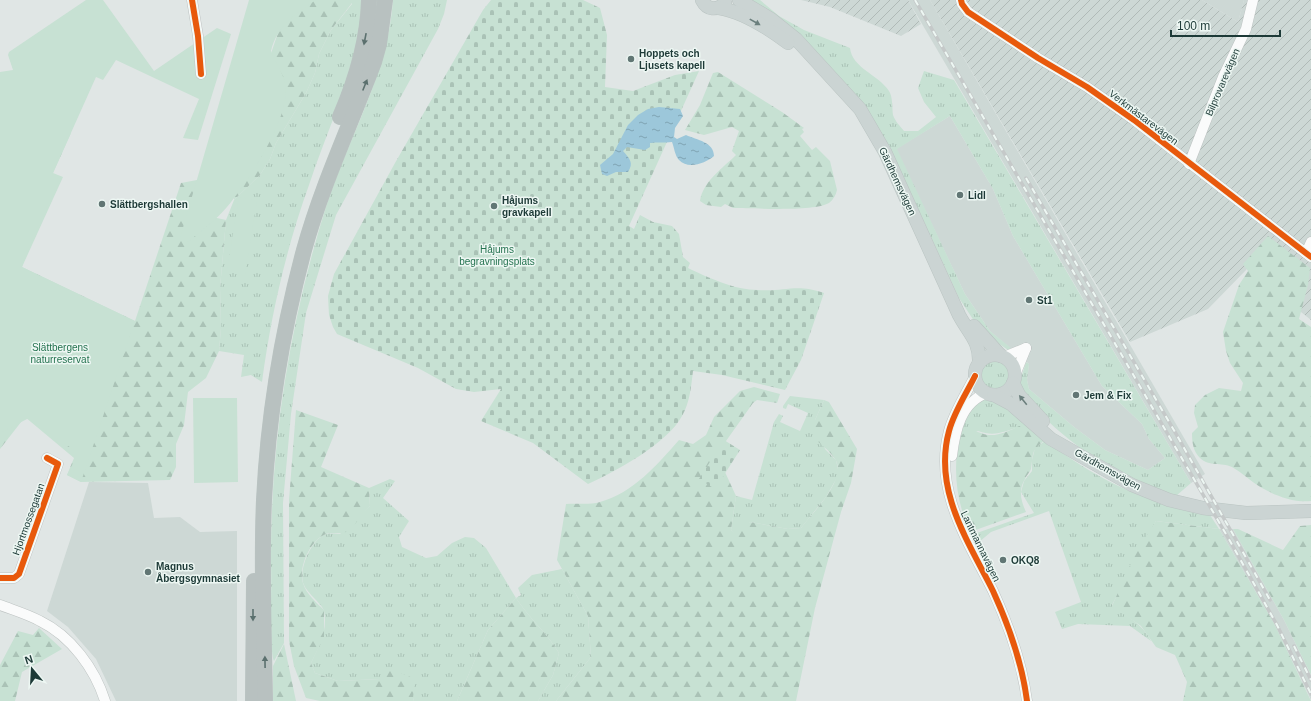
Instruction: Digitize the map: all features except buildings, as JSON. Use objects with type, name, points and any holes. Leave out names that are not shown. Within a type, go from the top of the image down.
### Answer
[{"type":"highway","points":[[253,701],[255,500],[268,373],[284,291],[299,235],[320,168],[346,102],[362,52],[368,22],[369,0]]},
{"type":"highway","points":[[265,701],[264,500],[271,420],[278,374],[304,250],[329,171],[374,62],[379,44],[385,0]]},
{"type":"main road","name":"Gärdhemsvägen","points":[[739,0],[771,19],[796,39],[860,109],[885,152],[965,325],[978,345],[979,363]]},
{"type":"main road","name":"Gärdhemsvägen","points":[[701,1],[710,8],[723,4],[768,30],[826,71]]},
{"type":"main road","name":"Gärdhemsvägen","points":[[954,302],[978,333],[1002,357]]},
{"type":"main road","points":[[989,356],[1002,357],[1012,365],[1014,379],[1007,391],[990,394],[978,386],[975,376],[979,363],[989,356]]},
{"type":"main road","name":"Gärdhemsvägen","points":[[1014,379],[1019,395],[1033,412],[1069,448]]},
{"type":"main road","name":"Gärdhemsvägen","points":[[990,394],[1010,404],[1051,438],[1132,485],[1169,500],[1203,508],[1246,513],[1311,511]]},
{"type":"street","points":[[192,0],[198,36],[201,74]]},
{"type":"street","name":"Verkmästarevägen","points":[[961,0],[968,12],[1038,58],[1087,87],[1145,128],[1189,164],[1309,255]]},
{"type":"street","name":"Bilprovarevägen","points":[[1189,164],[1224,77],[1246,29],[1252,0]]},
{"type":"street","points":[[1309,255],[1311,242]]},
{"type":"street","points":[[1002,357],[1026,348],[1014,379]]},
{"type":"street","name":"Lantmannavägen","points":[[975,376],[949,431],[946,479],[958,523],[992,591],[1011,635],[1018,657],[1027,701]]},
{"type":"street","name":"Lantmannavägen","points":[[949,492],[953,448],[958,426],[967,407],[973,400],[990,394]]},
{"type":"street","name":"Hjortmossegatan","points":[[0,578],[14,578],[19,574],[58,464],[47,458]]},
{"type":"street","points":[[0,604],[41,621],[63,638],[90,668],[102,701]]},
{"type":"shaded area","points":[[801,0],[908,0],[921,24],[901,36],[830,7]]},
{"type":"shaded area","points":[[908,0],[930,0],[1205,474],[1191,483]]},
{"type":"shaded area","points":[[930,0],[1202,0],[1238,22],[1244,0],[1311,0],[1311,320],[1247,269],[1208,309],[1130,342]]},
{"type":"shaded area","points":[[1202,0],[1244,0],[1238,22],[1212,6]]},
{"type":"shaded area","points":[[950,116],[993,189],[1013,236],[1102,386],[1142,424],[1149,439],[1165,458],[1148,470],[1105,450],[1074,427],[1029,389],[1027,380],[1029,364],[990,331],[965,294],[896,149]]},
{"type":"shaded area","name":"Magnus Åbergsgymnasiet","points":[[89,482],[148,483],[154,518],[180,517],[200,532],[237,531],[237,701],[116,701],[96,659],[68,627],[47,611]]},
{"type":"shaded area","points":[[1219,529],[1233,529],[1284,620],[1311,675],[1311,700],[1275,625]]},
{"type":"green space","name":"Slättbergens naturreservat","points":[[86,0],[103,0],[154,71],[217,28],[231,34],[198,140],[183,138],[199,99],[116,60],[103,80],[96,77],[53,173],[63,177],[22,267],[135,321],[81,482],[67,475],[78,453],[29,418],[0,433],[0,72],[13,70],[8,55],[9,52]]},
{"type":"green space","points":[[249,0],[316,0],[288,21],[278,34],[271,51],[283,75],[286,86],[284,104],[280,119],[273,135],[255,168],[236,196],[223,212],[188,242],[180,238]]},
{"type":"green space","points":[[310,0],[352,0],[352,3],[331,30],[319,54],[315,73],[306,93],[276,143],[270,159],[260,175],[234,200],[235,183],[261,83],[284,15]]},
{"type":"green space","points":[[352,0],[364,0],[359,42],[348,78],[315,167],[293,233],[280,282],[262,382],[251,375],[241,377],[244,355],[219,351],[221,328],[220,288],[226,220],[234,200],[260,175],[270,159],[276,143],[306,93],[315,73],[319,54],[331,30],[352,4]]},
{"type":"green space","points":[[393,0],[447,0],[444,14],[438,29],[336,215],[306,313],[291,414],[283,503],[284,643],[274,661],[272,654],[271,616],[272,521],[278,431],[284,386],[301,298],[312,254],[334,184],[375,81],[390,27]]},
{"type":"green space","name":"Håjums begravningsplats","points":[[491,0],[583,0],[600,8],[607,35],[605,87],[633,91],[675,75],[699,71],[629,226],[634,229],[640,215],[653,222],[672,226],[679,234],[683,257],[690,263],[688,268],[722,283],[749,289],[767,290],[798,288],[824,293],[801,360],[785,390],[722,375],[693,371],[687,405],[675,426],[640,456],[588,484],[533,443],[481,421],[501,389],[474,392],[456,389],[418,368],[337,334],[329,315],[328,296],[334,274],[395,163],[483,10]]},
{"type":"green space","points":[[747,0],[760,0],[779,16],[804,30],[850,48],[856,61],[885,85],[889,91],[892,99],[893,115],[904,131],[918,131],[936,117],[924,102],[918,88],[924,71],[954,80],[1191,483],[1176,496],[1159,490],[1108,466],[1062,434],[1044,417],[1019,385],[1026,362],[1029,364],[1027,380],[1029,389],[1074,427],[1105,450],[1148,470],[1165,458],[1149,439],[1142,424],[1102,386],[1013,236],[993,189],[950,116],[897,149],[965,294],[990,331],[1011,348],[1008,350],[978,327],[959,298],[904,178],[872,118]]},
{"type":"green space","points":[[718,72],[782,112],[804,128],[802,129],[804,132],[800,136],[812,150],[816,147],[830,161],[837,190],[836,194],[829,203],[810,208],[768,209],[733,208],[725,204],[721,207],[706,205],[700,201],[709,181],[736,155],[732,151],[739,131],[732,127],[704,135],[685,130],[700,105],[713,73]]},
{"type":"green space","points":[[71,133],[53,173],[22,267],[135,321],[181,183],[197,180],[199,214],[226,220],[220,288],[221,328],[219,351],[206,378],[188,392],[184,425],[176,444],[176,467],[170,480],[81,482],[67,475],[74,458],[25,417],[0,449],[0,154]]},
{"type":"green space","points":[[239,197],[257,200],[245,274],[227,271]]},
{"type":"green space","points":[[1268,236],[1310,268],[1308,285],[1299,319],[1311,327],[1311,501],[1292,500],[1279,496],[1258,486],[1232,467],[1204,461],[1194,449],[1193,443],[1192,433],[1198,427],[1194,413],[1195,405],[1205,395],[1219,388],[1241,391],[1243,383],[1230,363],[1226,351],[1223,332],[1239,285],[1248,271],[1243,264]]},
{"type":"green space","points":[[992,359],[998,359],[1008,366],[1011,375],[1010,381],[1004,388],[998,391],[992,391],[982,384],[979,378],[979,372],[986,362]]},
{"type":"green space","points":[[754,387],[780,394],[777,403],[757,400],[753,403],[726,441],[725,472],[736,496],[731,530],[735,534],[740,526],[750,522],[788,529],[801,528],[833,486],[837,476],[838,467],[835,459],[828,450],[813,437],[815,420],[824,400],[829,402],[857,449],[851,483],[841,512],[815,608],[796,701],[556,701],[591,657],[588,616],[557,560],[566,504],[596,503],[612,498],[623,492],[644,477],[679,440],[693,444],[706,435],[714,417],[740,391]]},
{"type":"green space","points":[[790,396],[824,400],[815,420],[825,449],[836,460],[839,474],[826,497],[801,528],[788,529],[750,522],[735,535],[731,530],[736,496],[752,500],[774,422],[779,414],[783,416],[780,422],[800,431],[808,413],[788,404],[786,409],[783,408]]},
{"type":"green space","points":[[193,398],[237,398],[238,482],[194,483]]},
{"type":"green space","points":[[985,398],[995,400],[1029,426],[992,434],[978,431],[958,441],[961,425],[971,406]]},
{"type":"green space","points":[[296,410],[338,425],[321,467],[369,488],[370,506],[356,522],[345,532],[329,533],[320,537],[310,548],[304,562],[302,577],[304,587],[324,610],[324,637],[311,663],[315,673],[338,681],[380,679],[387,667],[415,679],[414,701],[320,701],[306,698],[294,666],[289,641],[289,500]]},
{"type":"green space","points":[[1019,426],[1029,426],[1045,440],[1035,450],[1031,469],[1023,483],[1021,491],[1026,512],[970,532],[962,512],[958,492],[956,462],[959,440],[963,434],[970,431],[997,435]]},
{"type":"green space","points":[[724,440],[740,450],[715,489],[699,479]]},
{"type":"green space","points":[[1045,441],[1085,468],[1123,488],[1163,504],[1210,515],[1219,529],[1156,521],[1112,605],[1139,625],[1151,641],[1130,626],[1078,624],[1062,629],[1055,612],[1081,602],[1049,511],[991,532],[979,542],[974,540],[974,534],[1034,513],[1021,492],[1024,481],[1032,471],[1032,460],[1035,448]]},
{"type":"green space","points":[[390,479],[395,481],[383,498],[409,521],[399,537],[402,547],[426,558],[437,556],[452,543],[465,537],[474,538],[486,548],[516,598],[488,630],[457,701],[414,701],[413,698],[380,679],[338,681],[315,673],[311,663],[324,632],[325,618],[323,608],[308,592],[302,579],[307,555],[321,536],[340,534],[370,506],[369,488]]},
{"type":"green space","points":[[1156,521],[1219,529],[1275,625],[1311,701],[1183,701],[1187,682],[1175,655],[1156,647],[1141,626],[1112,606],[1136,552]]},
{"type":"green space","points":[[1311,525],[1311,675],[1284,620],[1233,529],[1238,529],[1283,550],[1300,526]]},
{"type":"green space","points":[[562,569],[588,616],[591,657],[556,701],[538,701],[553,675],[559,653],[516,598],[521,595],[518,588],[532,575]]},
{"type":"green space","points":[[516,598],[559,653],[553,675],[538,701],[457,701],[488,630]]},
{"type":"green space","points":[[39,628],[62,649],[22,672],[15,701],[0,701],[0,665],[18,631],[33,635]]},
{"type":"green space","points":[[284,644],[296,701],[273,701],[273,666]]},
{"type":"water","points":[[659,107],[680,109],[683,116],[675,128],[674,137],[677,139],[686,135],[704,142],[711,148],[714,156],[702,163],[687,165],[679,160],[672,142],[650,143],[650,147],[645,150],[627,147],[623,151],[628,156],[631,164],[628,172],[616,172],[607,176],[602,174],[600,165],[613,154],[628,125],[638,115],[648,109]]},
{"type":"railway","points":[[915,0],[1230,541],[1277,625],[1311,694]]},
{"type":"railway","points":[[1026,178],[1175,432],[1270,600]]},
{"type":"railway","points":[[1294,646],[1311,680]]},
{"type":"cycle path","points":[[192,0],[198,36],[201,74]]},
{"type":"cycle path","points":[[961,0],[968,12],[1038,58],[1087,87],[1134,120],[1311,257]]},
{"type":"cycle path","points":[[975,376],[957,410],[949,431],[945,453],[949,494],[964,534],[993,591],[1004,617],[1022,672],[1027,701]]},
{"type":"cycle path","points":[[0,578],[14,578],[19,574],[58,464],[47,458]]},
{"type":"place","name":"Hoppets och Ljusets kapell","points":[[631,59]]},
{"type":"place","name":"Lidl","points":[[960,195]]},
{"type":"place","name":"Slättbergshallen","points":[[102,204]]},
{"type":"place","name":"Håjums gravkapell","points":[[494,206]]},
{"type":"place","name":"St1","points":[[1029,300]]},
{"type":"place","name":"Jem & Fix","points":[[1076,395]]},
{"type":"place","name":"OKQ8","points":[[1003,560]]},
{"type":"place","name":"Magnus Åbergsgymnasiet","points":[[148,572]]}]
